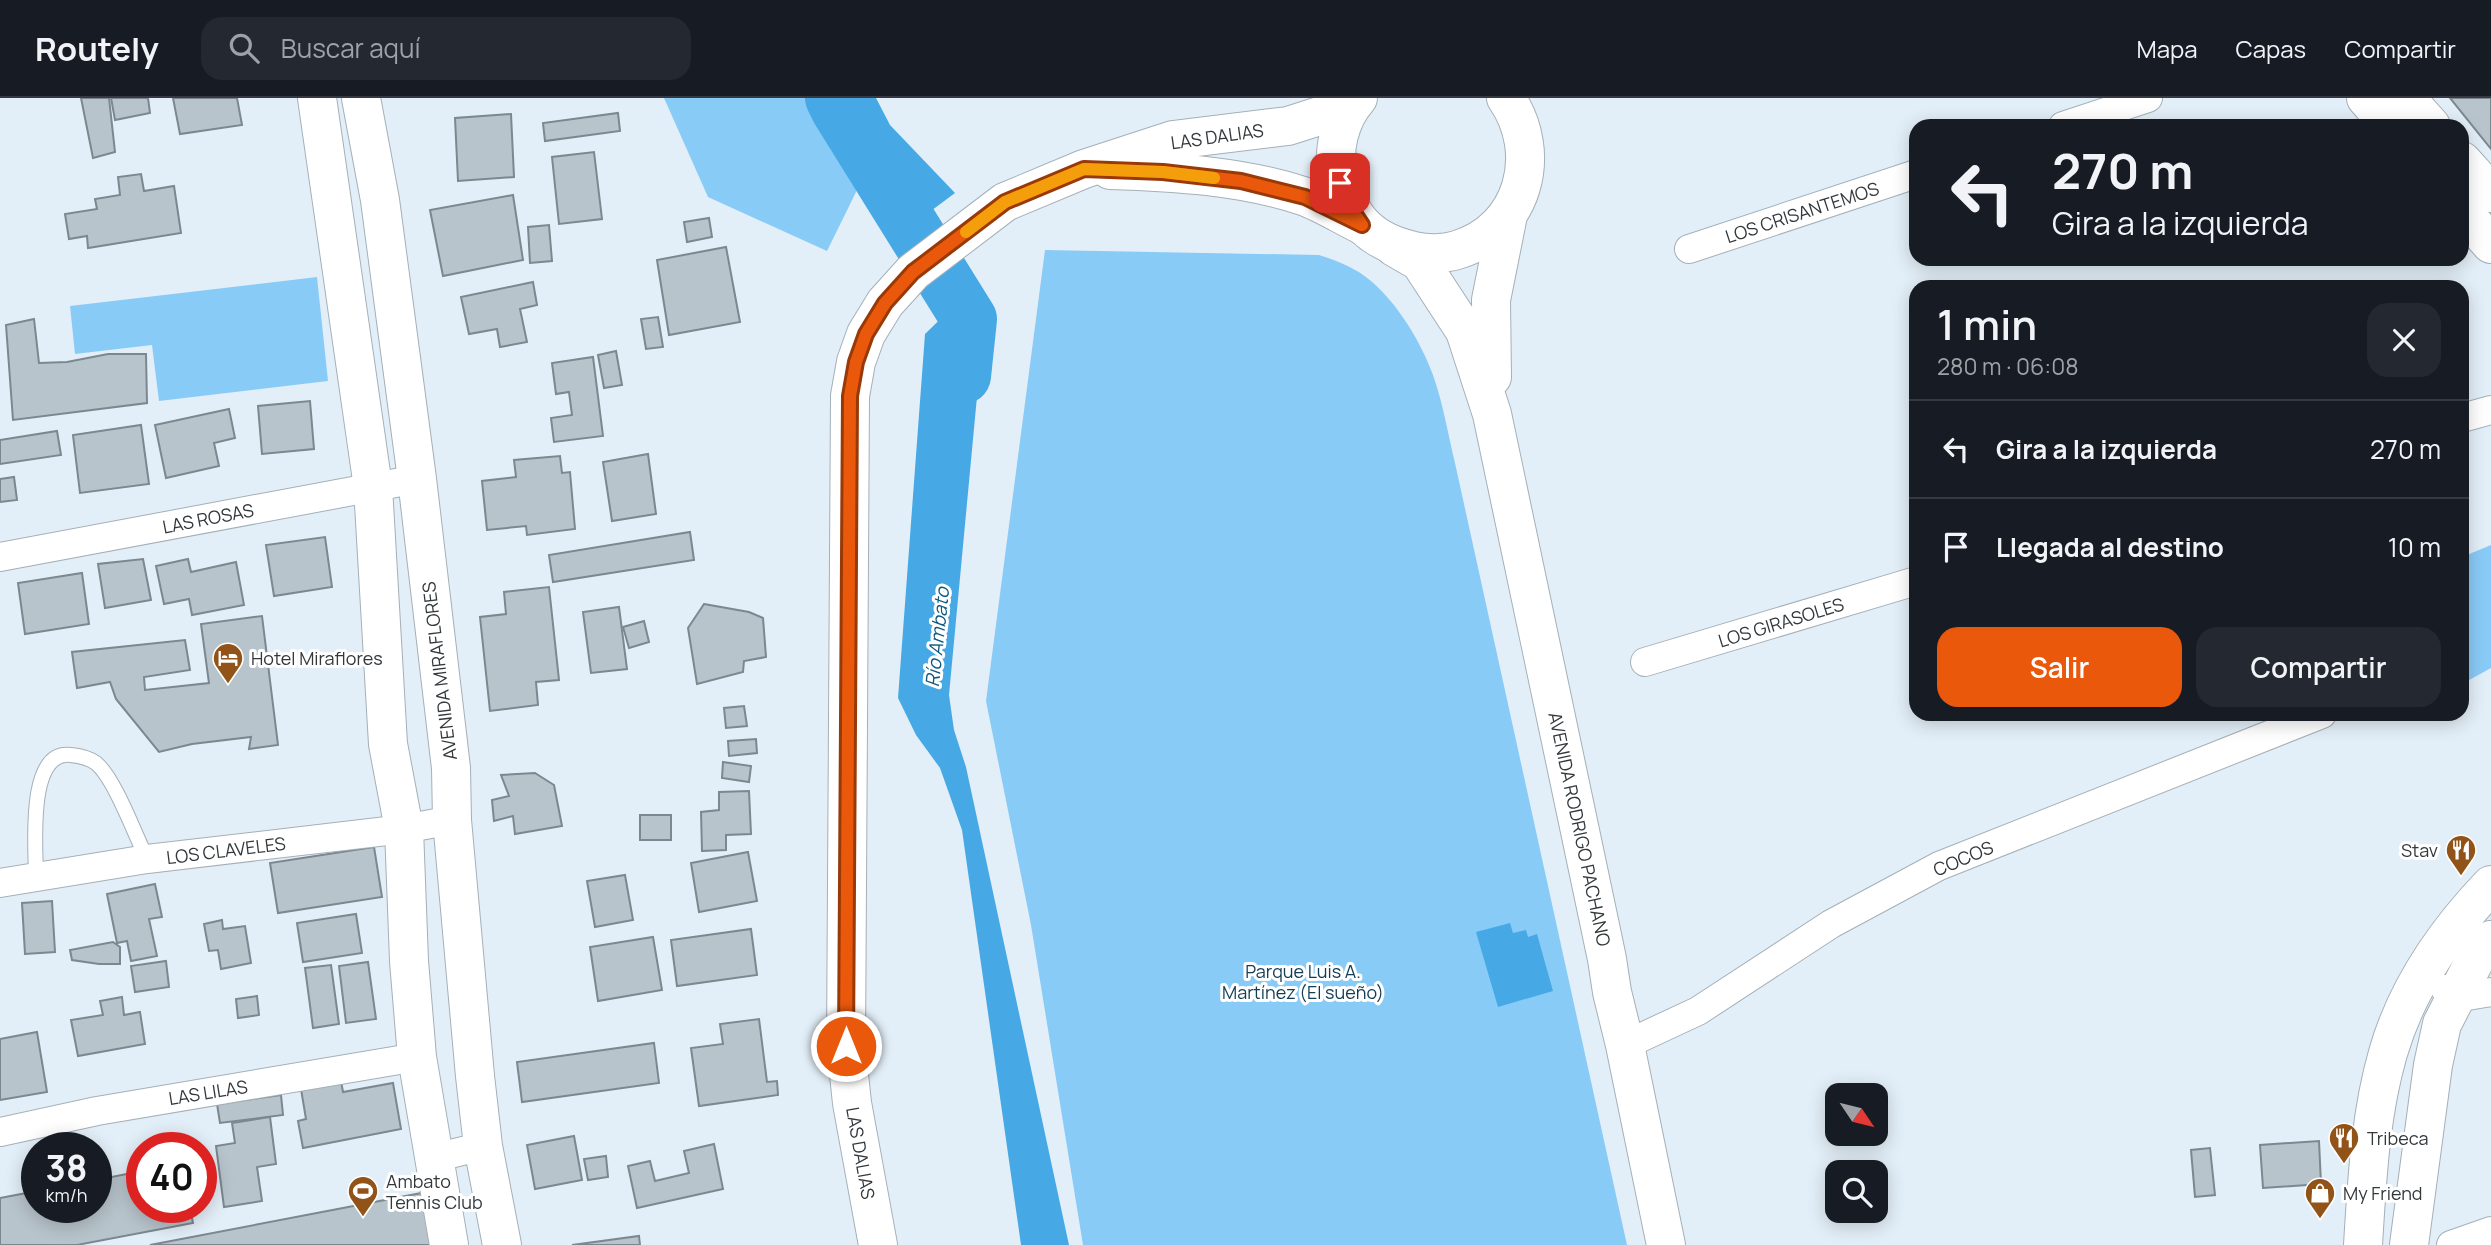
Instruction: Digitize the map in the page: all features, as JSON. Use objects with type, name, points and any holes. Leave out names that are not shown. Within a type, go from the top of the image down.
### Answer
[{"type":"main road","points":[[317,98],[373,487],[388,744],[404,829],[409,961],[417,1057],[449,1245]]},
{"type":"main road","name":"AVENIDA MIRAFLORES","points":[[361,98],[380,200],[417,479],[451,768],[452,820],[483,1146],[502,1245]]},
{"type":"main road","points":[[1394,247],[1424,254],[1456,251],[1485,237],[1508,215],[1522,187],[1527,157],[1521,127],[1506,98]]},
{"type":"main road","points":[[2365,98],[2384,119]]},
{"type":"main road","points":[[2406,98],[2425,119]]},
{"type":"main road","points":[[1355,102],[1339,135],[1336,167],[1344,198],[1362,225]]},
{"type":"main road","name":"LAS DALIAS","points":[[878,1245],[852,1103],[846,1046],[850,396],[856,362],[866,334],[885,303],[913,272],[1005,202],[1084,169],[1173,139],[1288,126],[1355,102]]},
{"type":"main road","name":"LAS DALIAS","points":[[1084,169],[1163,172],[1241,181],[1305,197],[1362,225]]},
{"type":"main road","points":[[2469,169],[2491,193]]},
{"type":"main road","points":[[332,205],[380,200]]},
{"type":"main road","name":"AVENIDA RODRIGO PACHANO","points":[[1492,414],[1491,300],[1508,215]]},
{"type":"main road","points":[[2469,219],[2491,244]]},
{"type":"main road","name":"AVENIDA RODRIGO PACHANO","points":[[1362,225],[1420,262],[1465,331],[1492,414],[1667,1245]]},
{"type":"main road","points":[[2363,1245],[2368,1162],[2388,1054],[2401,1017],[2458,921],[2491,885]]},
{"type":"main road","points":[[2409,1245],[2433,1065],[2442,1024],[2473,995],[2475,960],[2491,940]]},
{"type":"main road","points":[[409,961],[464,954]]},
{"type":"street","points":[[2084,119],[2148,98]]},
{"type":"street","name":"LOS CRISANTEMOS","points":[[1689,249],[1909,176]]},
{"type":"street","points":[[2469,416],[2491,410]]},
{"type":"street","name":"LAS ROSAS","points":[[0,557],[417,479]]},
{"type":"street","name":"LOS GIRASOLES","points":[[1645,662],[1909,584]]},
{"type":"street","name":"COCOS","points":[[1625,1045],[1698,1011],[1831,924],[1939,866],[2304,721]]},
{"type":"street","name":"LOS CLAVELES","points":[[0,883],[147,859],[404,829],[452,820]]},
{"type":"street","points":[[2426,972],[2473,995]]},
{"type":"street","name":"LAS LILAS","points":[[0,1132],[97,1111],[417,1057]]},
{"type":"street","points":[[434,1158],[483,1146]]},
{"type":"street","points":[[2451,1245],[2491,1231]]},
{"type":"lane","points":[[36,877],[35,804],[41,779],[49,762],[65,754],[82,756],[96,764],[110,780],[147,859]]},
{"type":"green space","points":[[664,98],[811,98],[859,186],[827,251],[708,197]]},
{"type":"green space","name":"Parque Luis A. Martínez (El sueño)","points":[[1045,250],[1319,255],[1346,265],[1371,281],[1399,312],[1415,337],[1440,396],[1627,1245],[1083,1245],[1031,925],[986,701]]},
{"type":"green space","points":[[317,277],[328,381],[159,401],[152,345],[75,354],[70,306]]},
{"type":"green space","points":[[2491,545],[2491,668],[2469,680],[2469,554]]},
{"type":"water","points":[[819,98],[876,98],[890,125],[955,193],[904,231],[862,177]]},
{"type":"water","points":[[970,290],[984,322],[949,695],[954,730],[966,767],[1069,1245],[1021,1245],[962,830],[940,768],[916,735],[898,698],[925,334]]},
{"type":"water","points":[[1510,923],[1513,933],[1526,930],[1528,937],[1537,934],[1553,991],[1498,1007],[1476,932]]},
{"type":"building","points":[[81,98],[109,98],[115,152],[93,158]]},
{"type":"building","points":[[111,98],[148,98],[150,113],[115,120]]},
{"type":"building","points":[[173,98],[237,98],[242,125],[180,134]]},
{"type":"building","points":[[2450,98],[2491,98],[2491,149],[2469,119]]},
{"type":"building","points":[[618,113],[620,131],[545,141],[543,123]]},
{"type":"building","points":[[511,114],[514,177],[458,181],[455,118]]},
{"type":"building","points":[[594,152],[602,219],[559,224],[552,157]]},
{"type":"building","points":[[141,174],[144,191],[174,186],[181,233],[88,248],[87,236],[69,239],[65,214],[97,209],[95,199],[120,195],[118,177]]},
{"type":"building","points":[[513,195],[523,260],[443,276],[430,210]]},
{"type":"building","points":[[709,218],[712,237],[687,242],[684,222]]},
{"type":"building","points":[[549,225],[552,261],[530,263],[528,227]]},
{"type":"building","points":[[726,247],[740,322],[669,335],[657,260]]},
{"type":"building","points":[[533,282],[537,305],[520,309],[527,342],[500,347],[497,329],[469,334],[461,297]]},
{"type":"building","points":[[658,317],[663,347],[646,349],[641,319]]},
{"type":"building","points":[[34,319],[39,363],[67,362],[108,354],[146,354],[147,403],[13,420],[6,325]]},
{"type":"building","points":[[616,351],[622,385],[604,388],[598,355]]},
{"type":"building","points":[[593,357],[603,436],[554,442],[551,418],[572,415],[569,392],[556,394],[552,363]]},
{"type":"building","points":[[310,401],[314,449],[262,454],[258,406]]},
{"type":"building","points":[[229,409],[235,438],[214,443],[219,466],[166,478],[155,425]]},
{"type":"building","points":[[141,425],[149,484],[80,493],[73,435]]},
{"type":"building","points":[[57,431],[61,455],[0,464],[0,440]]},
{"type":"building","points":[[648,454],[656,514],[612,521],[603,462]]},
{"type":"building","points":[[560,456],[562,473],[570,472],[575,529],[527,535],[526,526],[487,530],[482,481],[516,477],[514,460]]},
{"type":"building","points":[[14,477],[17,500],[0,502],[0,479]]},
{"type":"building","points":[[690,532],[694,560],[553,582],[549,555]]},
{"type":"building","points":[[325,537],[332,587],[274,596],[266,545]]},
{"type":"building","points":[[143,559],[151,600],[105,608],[98,564]]},
{"type":"building","points":[[188,559],[191,572],[236,562],[244,605],[192,615],[189,599],[164,604],[156,566]]},
{"type":"building","points":[[82,573],[89,624],[25,634],[18,583]]},
{"type":"building","points":[[549,587],[559,680],[536,682],[538,705],[490,711],[480,617],[506,614],[504,592]]},
{"type":"building","points":[[704,604],[749,612],[763,618],[766,657],[744,661],[743,672],[697,684],[688,628]]},
{"type":"building","points":[[619,607],[627,669],[591,673],[583,612]]},
{"type":"building","name":"Hotel Miraflores","points":[[262,616],[278,745],[249,749],[251,737],[192,744],[159,752],[116,699],[110,682],[77,688],[72,652],[185,640],[190,670],[144,677],[145,690],[209,683],[201,624]]},
{"type":"building","points":[[644,621],[649,642],[629,648],[623,627]]},
{"type":"building","points":[[744,706],[747,726],[726,728],[724,708]]},
{"type":"building","points":[[756,739],[757,753],[729,756],[728,741]]},
{"type":"building","points":[[723,762],[751,766],[749,782],[722,778]]},
{"type":"building","points":[[535,773],[554,785],[562,826],[515,834],[513,816],[494,821],[492,800],[509,796],[501,775]]},
{"type":"building","points":[[749,791],[751,834],[726,835],[726,850],[702,851],[701,812],[719,810],[719,792]]},
{"type":"building","points":[[640,815],[671,815],[671,840],[640,840]]},
{"type":"building","points":[[374,847],[382,897],[278,913],[270,863]]},
{"type":"building","points":[[748,852],[757,901],[699,912],[691,863]]},
{"type":"building","points":[[625,875],[633,920],[595,927],[587,881]]},
{"type":"building","points":[[155,884],[162,917],[149,919],[157,956],[131,961],[127,941],[117,943],[107,894]]},
{"type":"building","points":[[52,901],[55,952],[25,954],[22,903]]},
{"type":"building","points":[[356,914],[362,953],[303,962],[297,923]]},
{"type":"building","points":[[222,920],[223,929],[245,926],[251,963],[221,969],[218,950],[209,951],[204,924]]},
{"type":"building","points":[[751,929],[757,975],[677,986],[671,940]]},
{"type":"building","points":[[653,937],[662,990],[598,1001],[590,947]]},
{"type":"building","points":[[113,942],[120,947],[120,964],[72,960],[70,950]]},
{"type":"building","points":[[166,961],[169,987],[135,992],[131,966]]},
{"type":"building","points":[[368,962],[376,1019],[346,1023],[339,966]]},
{"type":"building","points":[[331,965],[339,1024],[313,1028],[305,968]]},
{"type":"building","points":[[257,996],[259,1015],[238,1018],[236,999]]},
{"type":"building","points":[[122,997],[124,1015],[140,1012],[145,1044],[78,1056],[71,1020],[103,1015],[100,1001]]},
{"type":"building","points":[[759,1019],[767,1082],[777,1081],[778,1095],[699,1106],[691,1048],[723,1044],[720,1024]]},
{"type":"building","points":[[37,1032],[47,1092],[0,1100],[0,1039]]},
{"type":"building","points":[[654,1043],[659,1083],[522,1102],[517,1062]]},
{"type":"building","points":[[341,1081],[343,1092],[393,1083],[401,1129],[303,1148],[298,1121],[306,1119],[301,1089]]},
{"type":"building","points":[[281,1095],[283,1115],[220,1123],[217,1104]]},
{"type":"building","points":[[270,1117],[276,1164],[257,1167],[262,1201],[224,1207],[217,1146],[235,1143],[232,1123]]},
{"type":"building","points":[[574,1136],[582,1180],[535,1189],[527,1145]]},
{"type":"building","points":[[2319,1141],[2321,1184],[2263,1188],[2260,1145]]},
{"type":"building","points":[[714,1144],[723,1189],[637,1208],[628,1166],[650,1161],[655,1181],[689,1173],[684,1151]]},
{"type":"building","points":[[2210,1148],[2215,1195],[2195,1197],[2191,1150]]},
{"type":"building","points":[[606,1156],[608,1177],[588,1180],[584,1159]]},
{"type":"building","points":[[126,1174],[126,1223],[193,1223],[77,1245],[0,1245],[0,1198],[21,1194],[21,1223],[112,1223],[112,1177]]},
{"type":"building","name":"Ambato Tennis Club","points":[[432,1191],[439,1245],[150,1245]]},
{"type":"building","points":[[639,1236],[640,1245],[572,1245]]},
{"type":"waterway","name":"Río Ambato","points":[[833,98],[969,319],[963,376]]},
{"type":"slow traffic","points":[[966,232],[1005,202],[1084,169],[1163,172],[1214,178]]},
{"type":"place","name":"Hotel Miraflores","points":[[228,685]]},
{"type":"place","name":"Stav","points":[[2461,877]]},
{"type":"place","name":"Tribeca","points":[[2344,1165]]},
{"type":"place","name":"Ambato Tennis Club","points":[[363,1218]]},
{"type":"place","name":"My Friend","points":[[2320,1220]]},
{"type":"route","points":[[846,1046],[850,396],[856,362],[866,334],[885,303],[913,272],[1005,202],[1084,169],[1163,172],[1241,181],[1305,197],[1362,225],[1344,198],[1340,183]]}]
